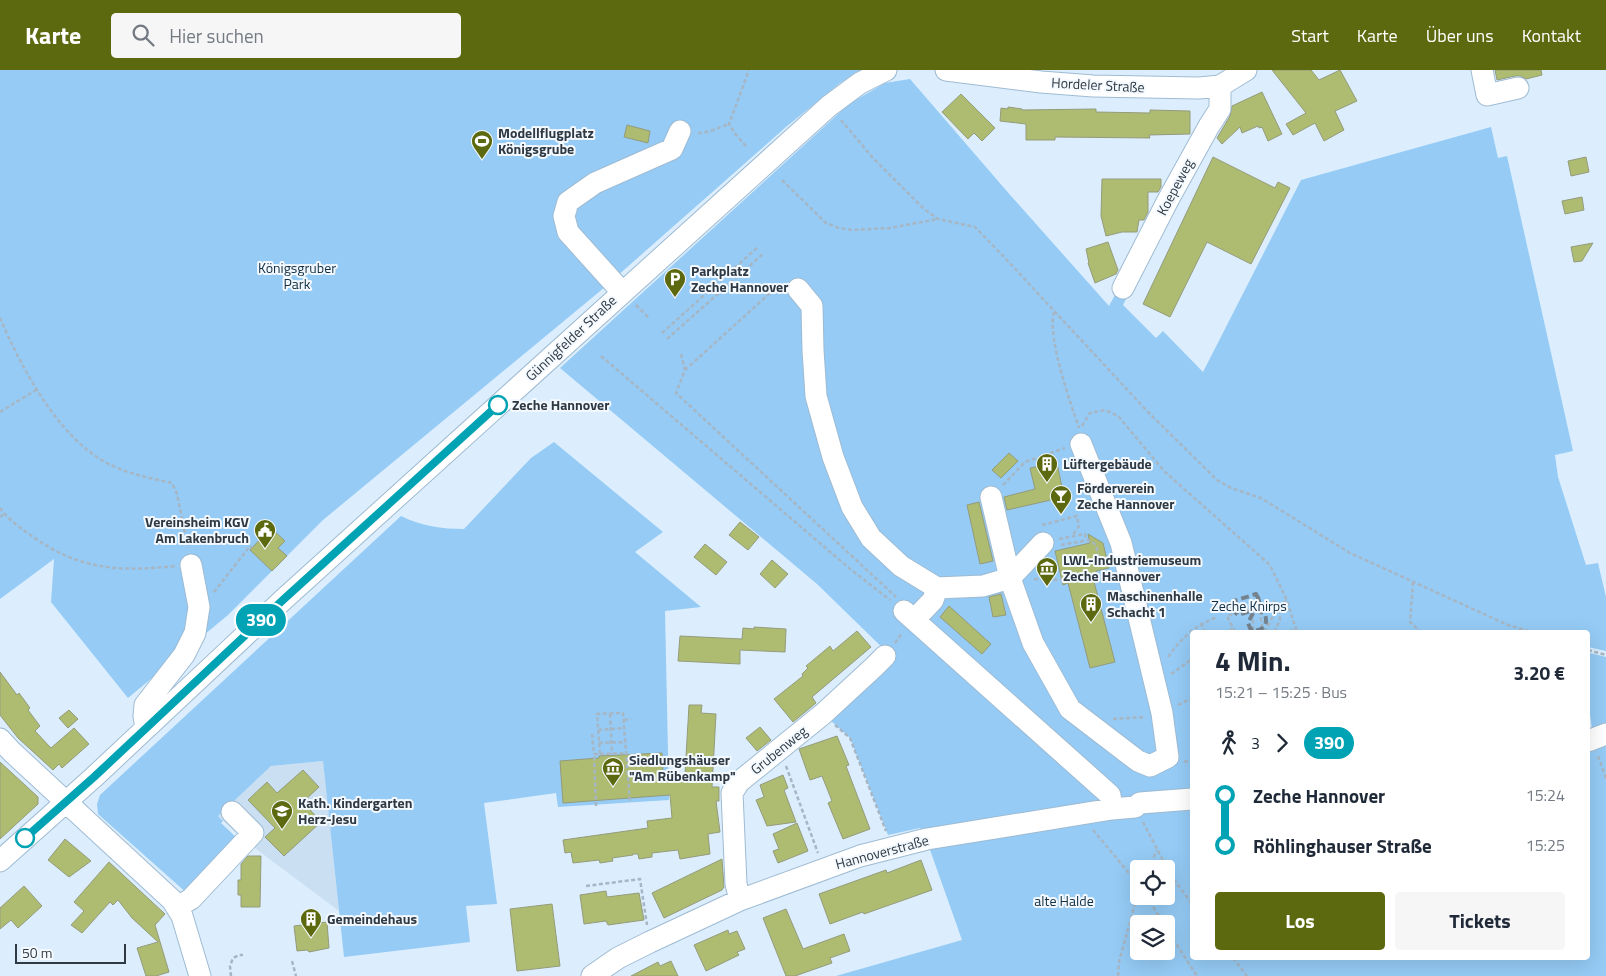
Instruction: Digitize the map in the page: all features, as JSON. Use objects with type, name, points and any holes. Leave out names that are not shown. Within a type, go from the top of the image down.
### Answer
[{"type":"street","name":"Günnigfelder Straße","points":[[0,860],[94,777],[284,599],[841,95],[860,82],[886,70]]},
{"type":"street","name":"Hordeler Straße","points":[[946,70],[1040,82],[1093,86],[1199,88],[1220,86],[1246,70]]},
{"type":"street","points":[[1482,70],[1487,95],[1518,88]]},
{"type":"street","name":"Koepeweg","points":[[1123,288],[1190,160],[1220,109],[1220,86]]},
{"type":"street","points":[[622,292],[568,232],[564,216],[568,202],[595,183],[672,149],[680,131]]},
{"type":"street","points":[[792,284],[812,306],[816,396],[833,457],[852,507],[871,538],[901,566],[937,588],[983,586],[1010,578],[1049,544]]},
{"type":"street","points":[[991,497],[1010,578],[1033,643],[1070,708],[1138,761],[1150,766],[1168,757],[1155,680],[1121,543],[1075,441]]},
{"type":"street","points":[[146,728],[145,705],[184,655],[195,633],[199,608],[191,565]]},
{"type":"street","points":[[937,588],[933,600],[907,620],[1110,794],[1112,809]]},
{"type":"street","name":"Grubenweg","points":[[740,900],[736,884],[732,793],[739,782],[823,714],[884,656]]},
{"type":"street","points":[[1590,740],[1606,734]]},
{"type":"street","points":[[0,739],[172,900],[182,916],[200,976]]},
{"type":"street","name":"Hannoverstraße","points":[[592,976],[618,958],[740,900],[823,868],[892,846],[1112,809],[1135,807],[1140,803],[1190,799]]},
{"type":"street","points":[[177,907],[191,899],[253,834],[232,812]]},
{"type":"path","points":[[680,131],[703,134],[729,124],[749,70]]},
{"type":"path","points":[[829,106],[873,158],[924,209],[938,219]]},
{"type":"path","points":[[729,124],[746,146]]},
{"type":"path","points":[[782,180],[826,222],[839,228],[852,230],[890,228],[938,219],[975,227],[1149,413],[1217,480],[1231,488],[1261,498],[1350,553],[1508,625],[1525,630]]},
{"type":"path","points":[[662,333],[758,247]]},
{"type":"path","points":[[667,339],[764,253]]},
{"type":"path","points":[[727,275],[732,281]]},
{"type":"path","points":[[792,284],[685,370],[676,393],[907,607],[907,620],[884,656]]},
{"type":"path","points":[[710,290],[715,296]]},
{"type":"path","points":[[1054,312],[1052,334],[1069,400],[1075,441]]},
{"type":"path","points":[[685,313],[690,318]]},
{"type":"path","points":[[0,318],[36,390],[62,426],[95,456],[120,469],[172,483],[177,494],[191,565],[129,570],[101,567],[72,559],[49,548],[4,514],[0,508]]},
{"type":"path","points":[[681,354],[685,370]]},
{"type":"path","points":[[601,356],[907,620]]},
{"type":"path","points":[[0,412],[36,390]]},
{"type":"path","points":[[991,497],[1024,462],[1075,441],[1090,413],[1105,410],[1118,416],[1165,472],[1270,565],[1287,601],[1295,628],[1292,630]]},
{"type":"path","points":[[1047,454],[1048,464]]},
{"type":"path","points":[[0,517],[4,514]]},
{"type":"path","points":[[1049,544],[1040,525],[1077,516],[1079,526],[1072,536]]},
{"type":"path","points":[[1049,544],[1072,536],[1085,534],[1086,540]]},
{"type":"path","points":[[1049,544],[1071,545],[1086,540],[1096,545],[1099,561],[1094,562]]},
{"type":"path","points":[[199,608],[250,546],[252,548]]},
{"type":"path","points":[[1010,578],[1062,580]]},
{"type":"path","points":[[1413,582],[1410,622],[1419,630]]},
{"type":"path","points":[[1275,630],[1280,620],[1279,606],[1287,601]]},
{"type":"path","points":[[1232,628],[1227,616],[1274,602],[1278,606],[1265,630]]},
{"type":"path","points":[[1260,611],[1264,630]]},
{"type":"path","points":[[1253,613],[1253,630]]},
{"type":"path","points":[[1193,630],[1201,623],[1217,617]]},
{"type":"path","points":[[1201,623],[1204,630]]},
{"type":"path","points":[[1155,680],[1177,644],[1190,633]]},
{"type":"path","points":[[1590,651],[1606,655]]},
{"type":"path","points":[[1155,680],[1190,660]]},
{"type":"path","points":[[600,754],[597,714],[623,713],[630,803]]},
{"type":"path","points":[[610,714],[612,754]]},
{"type":"path","points":[[823,714],[850,738],[892,846]]},
{"type":"path","points":[[1112,719],[1138,718],[1162,714]]},
{"type":"path","points":[[624,720],[631,719]]},
{"type":"path","points":[[598,730],[625,728]]},
{"type":"path","points":[[592,734],[596,806]]},
{"type":"path","points":[[593,746],[612,742],[626,742]]},
{"type":"path","points":[[780,749],[823,868]]},
{"type":"path","points":[[594,754],[626,753]]},
{"type":"path","points":[[1135,807],[1170,874],[1190,901]]},
{"type":"path","points":[[1081,815],[1130,874]]},
{"type":"path","points":[[1152,860],[1157,850]]},
{"type":"path","points":[[586,886],[640,879],[650,942]]},
{"type":"path","points":[[1118,976],[1119,962],[1135,905]]},
{"type":"path","points":[[1175,942],[1197,976]]},
{"type":"path","points":[[231,976],[230,966],[233,958],[243,955]]},
{"type":"path","points":[[1235,960],[1247,976]]},
{"type":"path","points":[[292,961],[296,976]]},
{"type":"shaded area","name":"Kath. Kindergarten Herz-Jesu","points":[[323,761],[339,911],[244,840],[218,816],[271,766]]},
{"type":"green space","name":"Königsgruber Park","points":[[0,70],[861,70],[840,83],[786,127],[599,292],[323,520],[228,615],[128,698],[51,602],[54,559],[0,599]]},
{"type":"green space","points":[[910,79],[1109,306],[1117,291],[1128,295],[1123,305],[1156,338],[1163,331],[1203,372],[1301,180],[1491,127],[1498,158],[1507,156],[1573,451],[1555,455],[1558,477],[1586,565],[1598,563],[1606,597],[1606,651],[1590,647],[1590,630],[1190,630],[1190,960],[1590,960],[1590,748],[1606,746],[1606,976],[836,976],[962,940],[929,847],[920,828],[888,835],[850,738],[829,719],[892,657],[817,584],[560,368],[849,104],[885,83]]},
{"type":"green space","points":[[554,442],[663,532],[635,552],[701,607],[665,611],[669,800],[558,807],[556,793],[484,803],[497,904],[466,906],[470,942],[344,957],[323,761],[271,766],[218,816],[223,821],[221,823],[239,840],[189,895],[98,814],[97,804],[100,795],[401,516],[432,526],[464,529],[531,458]]},
{"type":"green space","points":[[1590,653],[1606,657],[1606,724],[1592,729],[1590,715]]},
{"type":"building","points":[[1272,70],[1311,70],[1319,80],[1340,70],[1357,101],[1335,111],[1344,130],[1324,141],[1315,123],[1293,135],[1286,124],[1306,113]]},
{"type":"building","points":[[1495,70],[1541,70],[1542,75],[1526,79],[1521,76],[1515,76],[1497,80]]},
{"type":"building","points":[[1262,92],[1282,134],[1268,141],[1262,127],[1259,128],[1258,126],[1242,133],[1240,127],[1222,144],[1217,138],[1230,116],[1232,106]]},
{"type":"building","points":[[961,94],[995,128],[982,141],[974,133],[968,139],[942,112]]},
{"type":"building","points":[[1008,107],[1022,110],[1096,109],[1096,112],[1150,113],[1150,110],[1190,111],[1190,134],[1149,135],[1150,138],[1055,137],[1055,140],[1026,140],[1026,124],[1000,121],[1001,108],[1008,109]]},
{"type":"building","points":[[627,125],[650,131],[648,143],[624,137]]},
{"type":"building","points":[[1213,157],[1275,188],[1278,182],[1290,188],[1251,264],[1207,242],[1170,317],[1143,304]]},
{"type":"building","points":[[1586,157],[1589,172],[1571,176],[1568,161]]},
{"type":"building","points":[[1102,179],[1161,179],[1161,187],[1158,192],[1148,192],[1148,212],[1144,220],[1139,220],[1137,232],[1122,232],[1106,236],[1101,216]]},
{"type":"building","points":[[1582,197],[1584,210],[1565,214],[1562,201]]},
{"type":"building","points":[[1108,242],[1118,270],[1116,274],[1095,283],[1088,263],[1086,249]]},
{"type":"building","points":[[1593,243],[1582,261],[1574,262],[1571,247]]},
{"type":"building","points":[[1009,453],[1018,461],[1001,478],[992,470]]},
{"type":"building","name":"Lüftergebäude","points":[[1057,463],[1064,497],[1007,510],[1004,497],[1035,489],[1030,468]]},
{"type":"building","points":[[979,502],[993,561],[980,564],[967,505]]},
{"type":"building","points":[[740,522],[759,537],[748,550],[729,535]]},
{"type":"building","name":"Vereinsheim KGV Am Lakenbruch","points":[[271,528],[285,541],[278,548],[287,556],[272,571],[250,550]]},
{"type":"building","points":[[1088,534],[1103,543],[1109,568],[1096,571],[1098,577],[1093,578],[1115,662],[1090,668],[1068,583],[1063,585],[1055,551],[1090,543]]},
{"type":"building","points":[[705,544],[727,562],[716,575],[694,557]]},
{"type":"building","points":[[772,560],[788,574],[775,588],[760,574]]},
{"type":"building","points":[[1001,594],[1006,615],[993,617],[989,597]]},
{"type":"building","points":[[949,606],[991,644],[982,654],[940,617]]},
{"type":"building","points":[[754,627],[786,629],[785,652],[740,650],[740,664],[678,661],[680,636],[742,639],[743,628],[754,629]]},
{"type":"building","points":[[857,631],[871,647],[812,697],[816,703],[793,722],[774,699],[803,676],[802,674],[808,668],[806,666],[830,646],[833,651]]},
{"type":"building","points":[[0,672],[17,695],[19,693],[30,708],[28,710],[40,726],[35,731],[51,748],[74,728],[89,744],[62,768],[59,764],[53,770],[18,738],[0,715]]},
{"type":"building","points":[[689,705],[702,705],[701,713],[716,714],[712,787],[719,787],[719,801],[716,801],[720,832],[708,834],[710,854],[680,859],[678,850],[652,853],[652,857],[639,859],[638,854],[633,854],[612,858],[613,861],[600,863],[599,860],[573,863],[571,852],[565,853],[563,840],[648,828],[647,821],[672,818],[670,795],[563,803],[560,761],[599,758],[599,756],[662,753],[663,773],[685,774]]},
{"type":"building","points":[[69,710],[78,719],[68,728],[59,718]]},
{"type":"building","points":[[760,727],[771,740],[757,751],[746,738]]},
{"type":"building","points":[[837,736],[849,765],[846,766],[870,829],[843,839],[828,803],[832,801],[822,776],[810,780],[799,749]]},
{"type":"building","points":[[0,762],[38,797],[38,804],[0,839]]},
{"type":"building","points":[[303,770],[319,787],[303,802],[321,822],[284,856],[265,837],[275,828],[248,800],[267,782],[277,793]]},
{"type":"building","points":[[783,775],[788,788],[784,790],[796,822],[767,826],[756,800],[764,797],[760,785]]},
{"type":"building","points":[[797,823],[808,851],[778,863],[773,851],[779,849],[773,834]]},
{"type":"building","points":[[65,839],[91,861],[69,877],[48,860]]},
{"type":"building","points":[[248,856],[261,856],[260,907],[241,907],[241,895],[238,895],[238,880],[241,880],[241,864]]},
{"type":"building","points":[[722,859],[724,887],[722,890],[664,918],[652,893]]},
{"type":"building","points":[[921,860],[932,890],[830,924],[819,894],[886,870],[887,873]]},
{"type":"building","points":[[109,862],[165,914],[155,925],[169,972],[156,976],[146,976],[137,948],[158,942],[132,918],[118,900],[113,905],[110,902],[82,933],[71,925],[84,911],[74,902]]},
{"type":"building","points":[[24,886],[42,906],[18,928],[11,920],[0,929],[0,908]]},
{"type":"building","points":[[606,891],[607,897],[639,893],[644,920],[608,925],[606,921],[584,924],[580,895]]},
{"type":"building","points":[[552,904],[560,966],[517,971],[510,909]]},
{"type":"building","points":[[786,909],[803,949],[844,934],[850,951],[830,958],[832,963],[795,976],[786,976],[763,918]]},
{"type":"building","name":"Gemeindehaus","points":[[327,922],[329,948],[309,952],[307,950],[297,951],[294,926]]},
{"type":"building","points":[[728,930],[729,934],[737,931],[745,949],[737,952],[739,955],[706,971],[694,945]]},
{"type":"building","points":[[671,961],[678,976],[631,976],[658,962],[660,966]]},
{"type":"railway","points":[[1258,597],[1261,608],[1238,615],[1232,609],[1234,601],[1256,594],[1258,598]]},
{"type":"railway","points":[[1256,630],[1263,628],[1266,624],[1265,614],[1260,611]]},
{"type":"railway","points":[[1252,630],[1248,623],[1253,613]]},
{"type":"bus line","name":"390","points":[[25,838],[94,777],[284,599],[498,405]]},
{"type":"place","name":"Modellflugplatz Königsgrube","points":[[482,160]]},
{"type":"place","name":"Parkplatz Zeche Hannover","points":[[675,298]]},
{"type":"place","name":"Zeche Hannover","points":[[498,405]]},
{"type":"place","name":"Lüftergebäude","points":[[1047,483]]},
{"type":"place","name":"Förderverein Zeche Hannover","points":[[1061,515]]},
{"type":"place","name":"Vereinsheim KGV Am Lakenbruch","points":[[265,549]]},
{"type":"place","name":"LWL-Industriemuseum Zeche Hannover","points":[[1047,587]]},
{"type":"place","name":"Maschinenhalle Schacht 1","points":[[1091,623]]},
{"type":"place","name":"Siedlungshäuser \"Am Rübenkamp\"","points":[[613,787]]},
{"type":"place","name":"Kath. Kindergarten Herz-Jesu","points":[[282,830]]},
{"type":"place","name":"Gemeindehaus","points":[[311,938]]},
{"type":"park label","name":"Zeche Knirps","points":[[1249,606]]},
{"type":"park label","name":"alte Halde","points":[[1064,901]]}]
